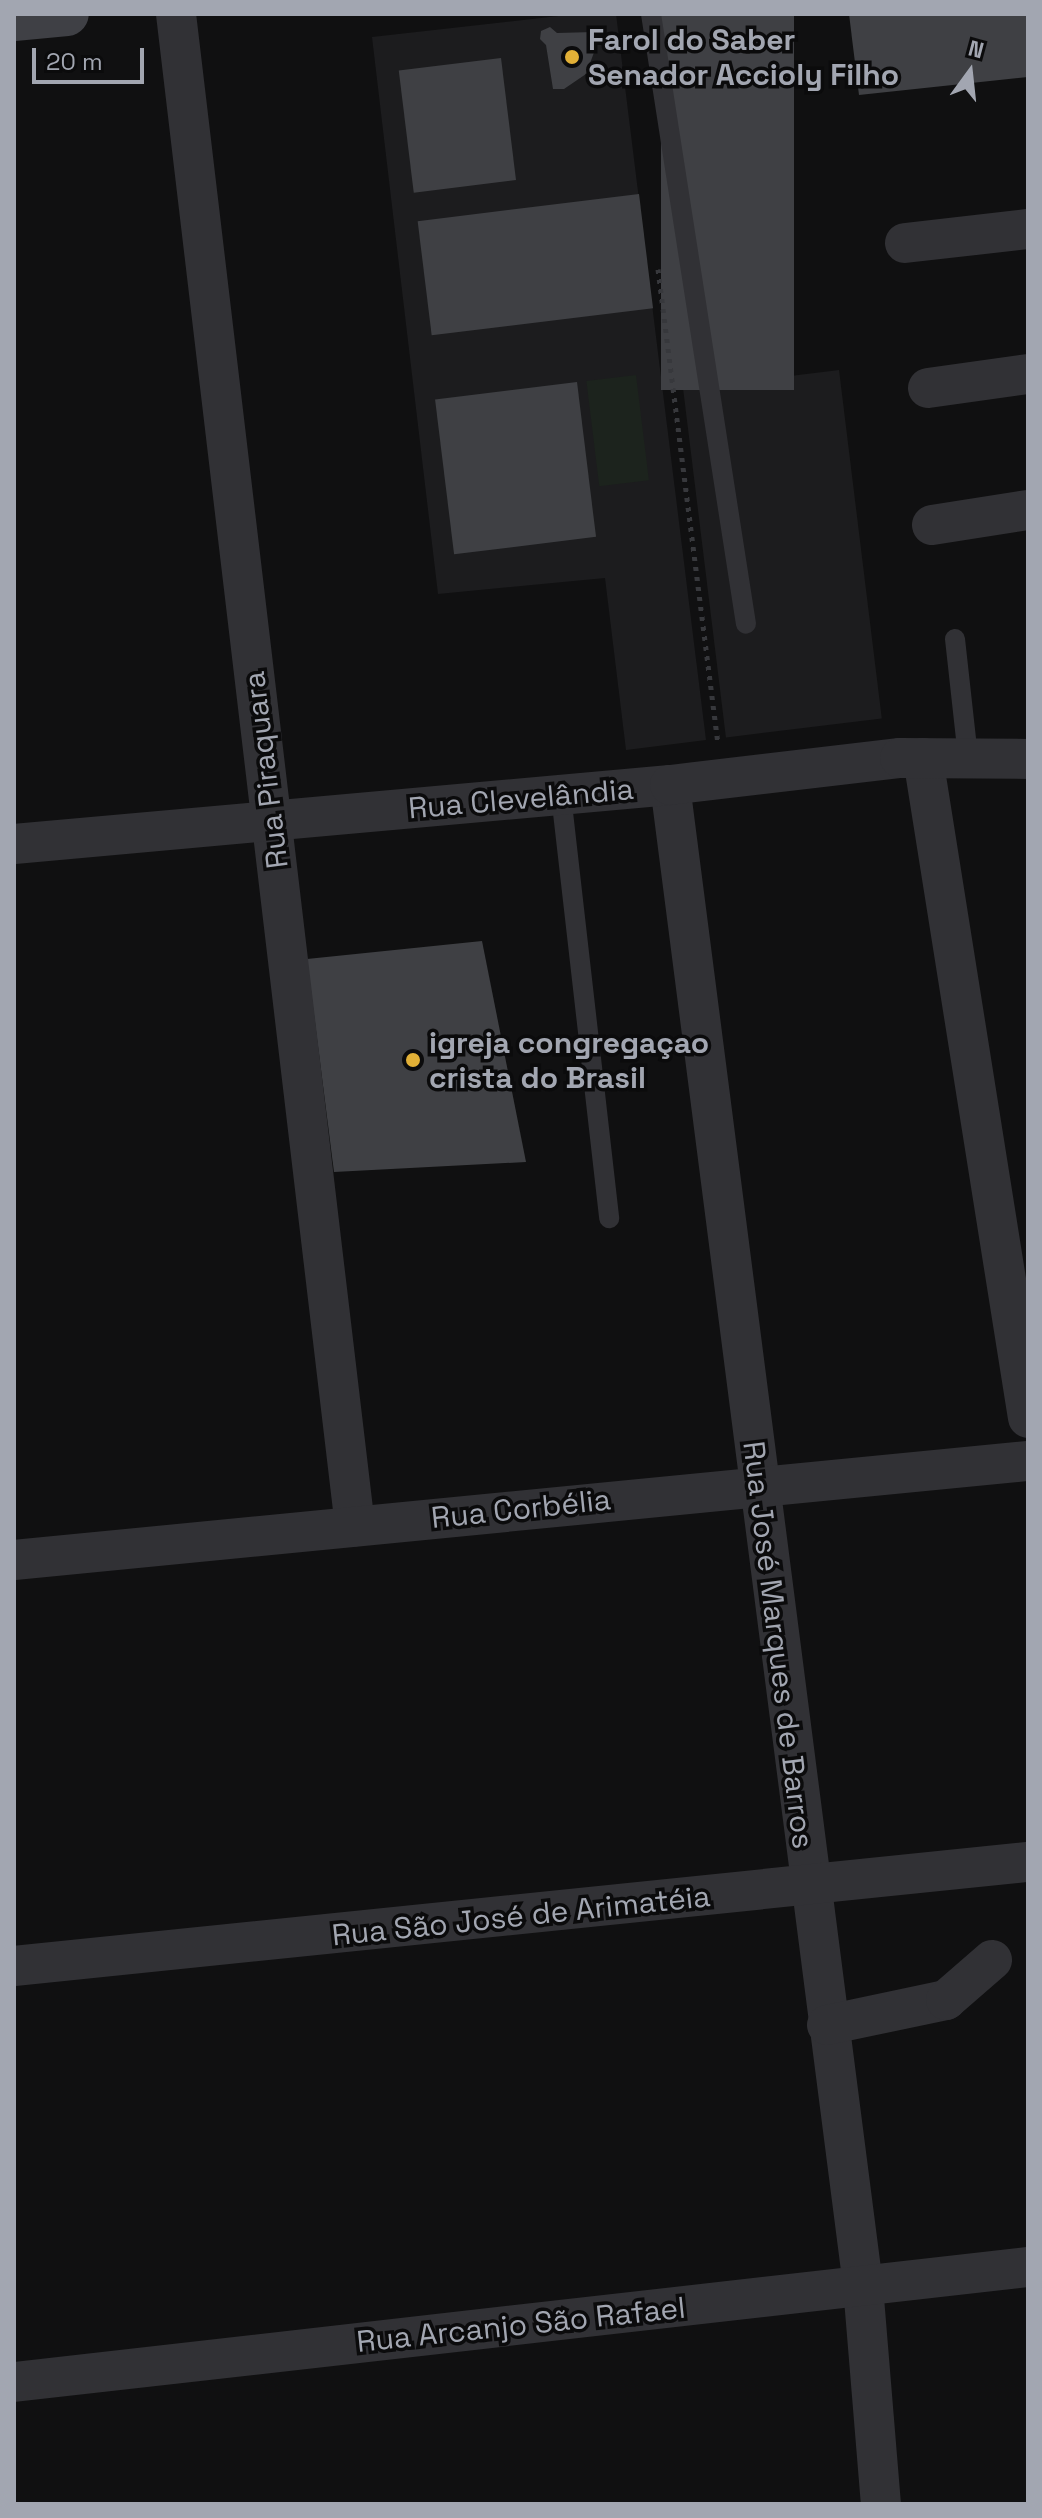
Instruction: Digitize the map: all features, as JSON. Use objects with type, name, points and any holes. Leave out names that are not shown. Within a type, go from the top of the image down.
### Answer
[{"type":"main road","points":[[14,19],[67,14]]},
{"type":"street","name":"Rua Piraquara","points":[[176,14],[355,1526]]},
{"type":"street","points":[[905,243],[1028,229]]},
{"type":"street","points":[[928,388],[1028,374]]},
{"type":"street","points":[[932,525],[1028,510]]},
{"type":"street","name":"Rua Clevelândia","points":[[14,844],[670,785],[923,758],[1028,759]]},
{"type":"street","points":[[923,758],[1028,1418]]},
{"type":"street","name":"Rua José Marques de Barros","points":[[670,785],[808,1888],[863,2286],[881,2504]]},
{"type":"street","name":"Rua Corbélia","points":[[14,1560],[1028,1461]]},
{"type":"street","name":"Rua São José de Arimatéia","points":[[14,1966],[808,1888],[1028,1862]]},
{"type":"street","points":[[827,2025],[946,2000],[992,1960]]},
{"type":"street","name":"Rua Arcanjo São Rafael","points":[[14,2382],[1028,2267]]},
{"type":"lane","points":[[651,14],[746,624]]},
{"type":"lane","points":[[955,639],[968,757]]},
{"type":"lane","points":[[561,795],[609,1218]]},
{"type":"path","points":[[658,264],[723,779]]},
{"type":"shaded area","points":[[576,14],[616,14],[706,740],[626,750],[605,578],[438,594],[372,37]]},
{"type":"shaded area","points":[[839,370],[882,718],[726,738],[683,389]]},
{"type":"shaded area","points":[[636,375],[649,480],[599,486],[586,381]]},
{"type":"building","points":[[661,14],[794,14],[794,390],[661,390]]},
{"type":"building","points":[[849,14],[1028,14],[1028,77],[859,95]]},
{"type":"building","name":"Farol do Saber Senador Accioly Filho","points":[[550,27],[557,33],[594,32],[599,39],[586,74],[564,89],[553,89],[546,45],[540,39],[541,31]]},
{"type":"building","points":[[501,58],[516,180],[414,193],[399,71]]},
{"type":"building","points":[[639,194],[653,308],[432,335],[418,221]]},
{"type":"building","points":[[577,382],[596,537],[454,554],[435,399]]},
{"type":"building","name":"igreja congregaçao crista do Brasil","points":[[482,941],[526,1162],[334,1172],[307,959]]},
{"type":"place","name":"Farol do Saber Senador Accioly Filho","points":[[572,57]]},
{"type":"place","name":"igreja congregaçao crista do Brasil","points":[[413,1060]]}]
